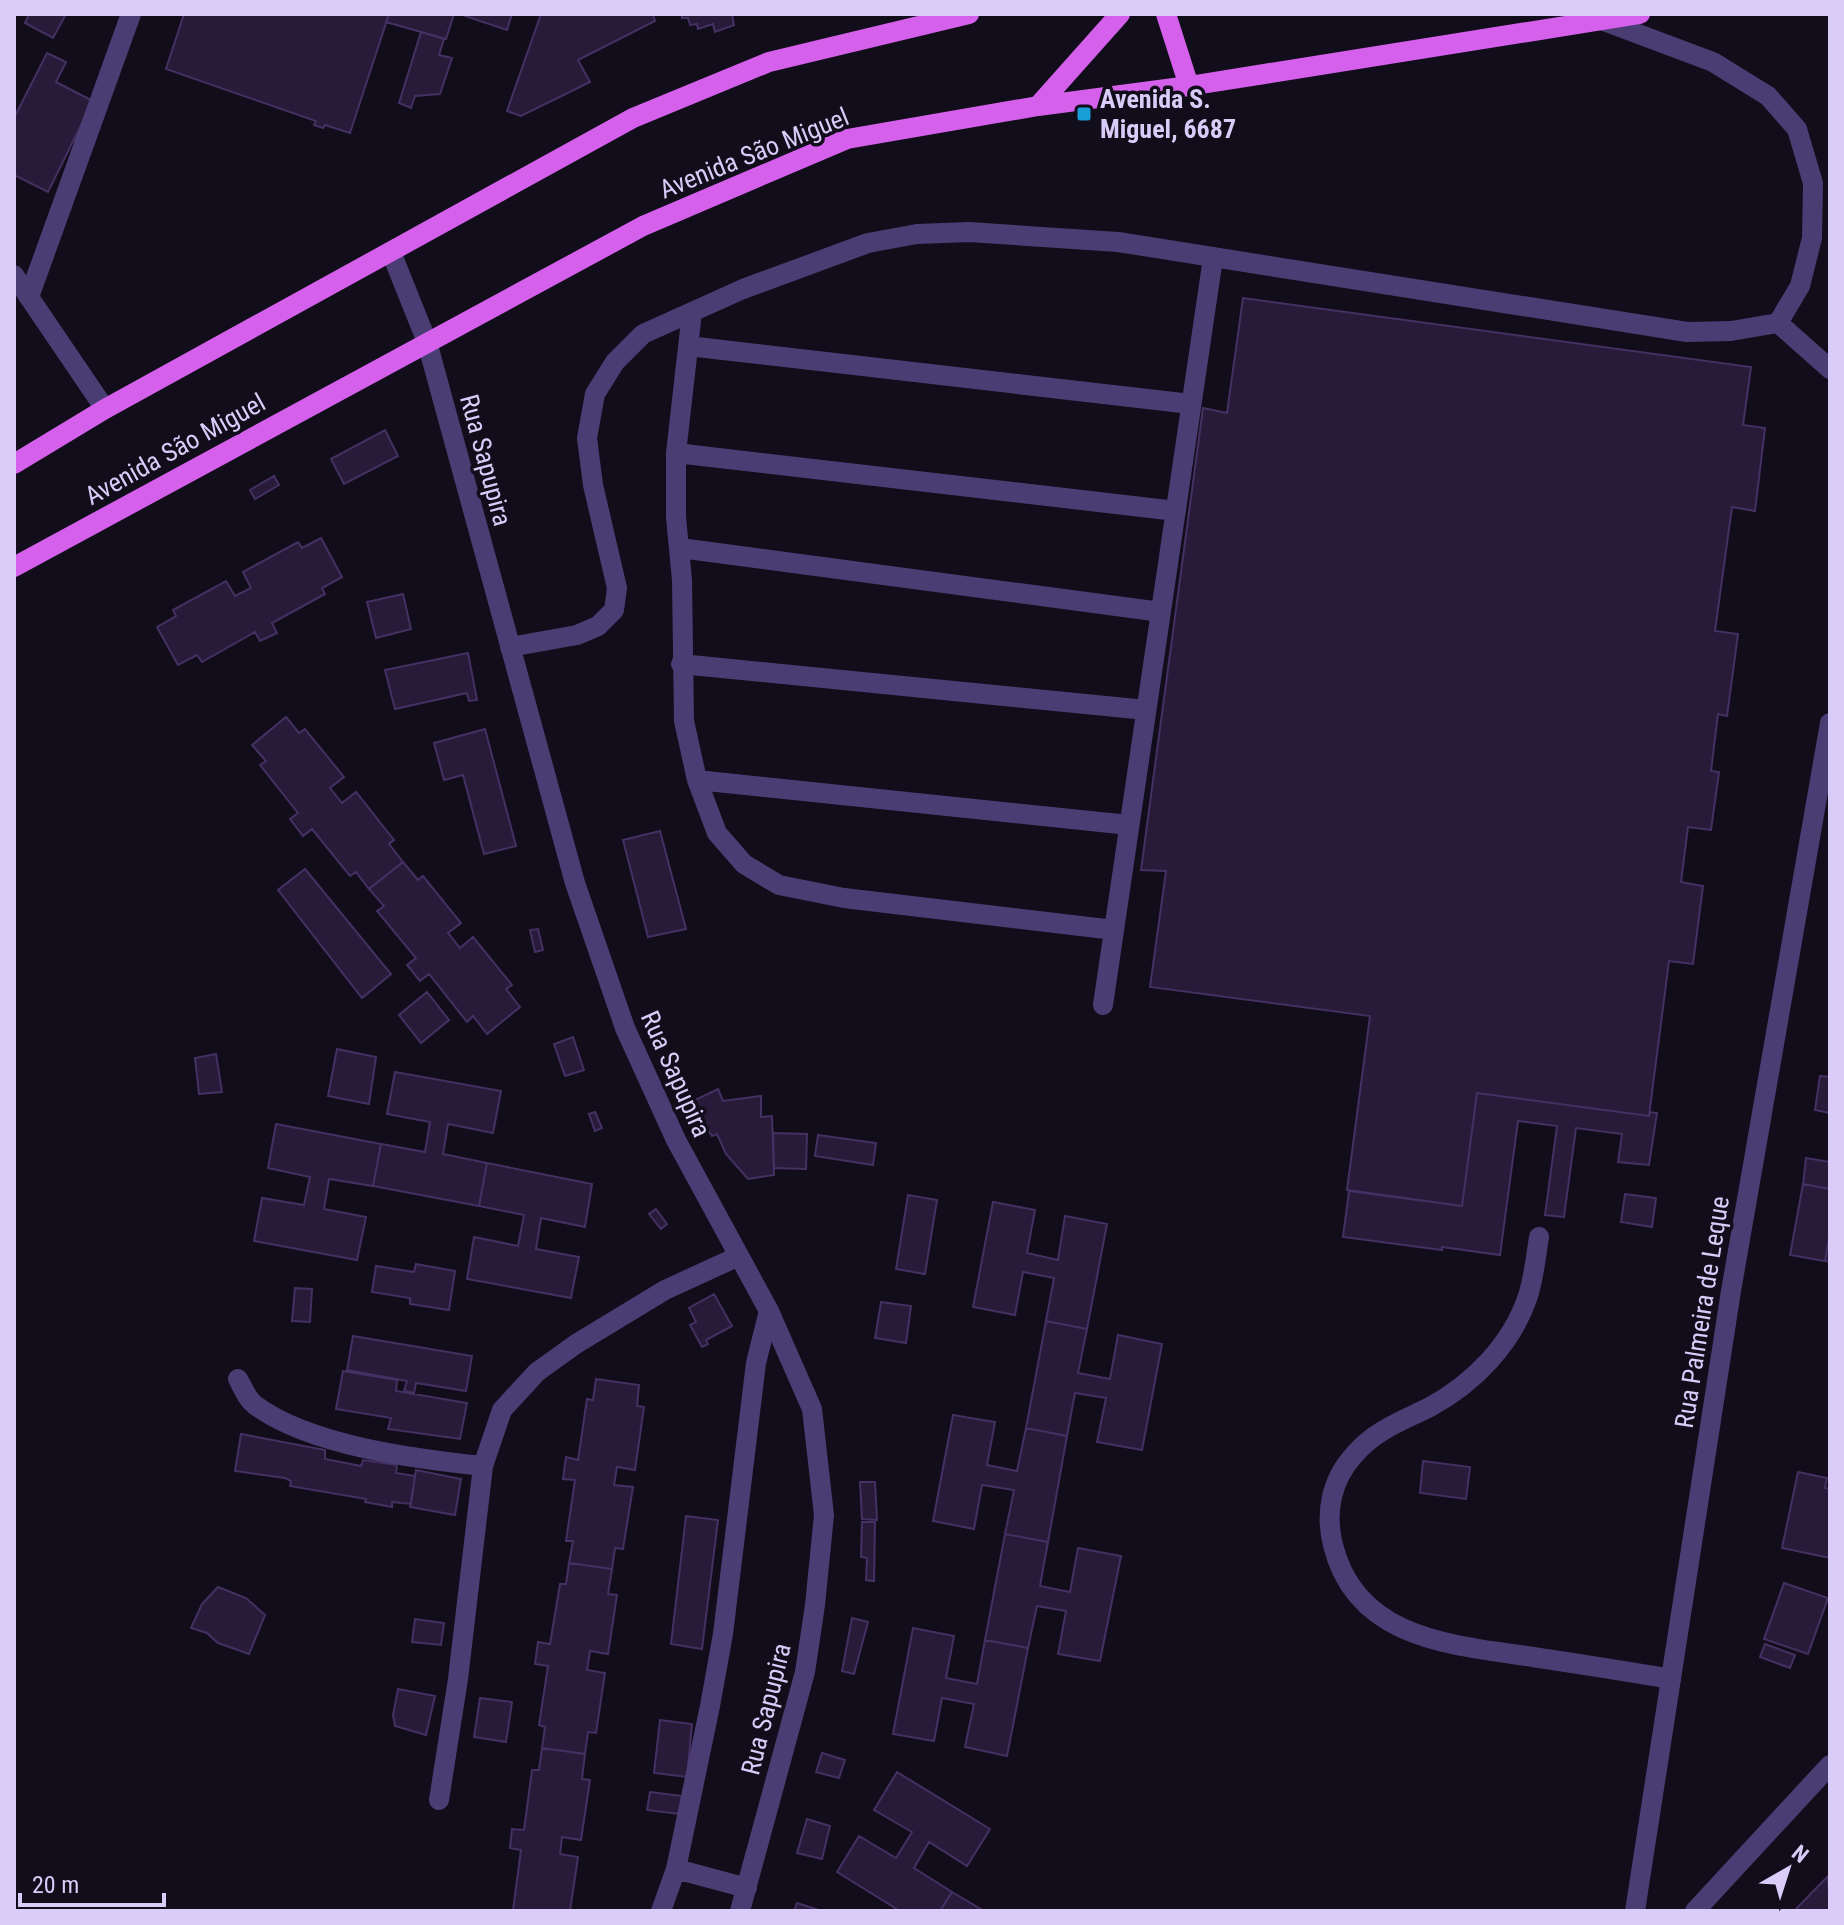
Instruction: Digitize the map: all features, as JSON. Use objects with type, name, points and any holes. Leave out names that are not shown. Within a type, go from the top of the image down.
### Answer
[{"type":"main road","points":[[14,464],[105,409],[633,118],[769,62],[969,14]]},
{"type":"main road","points":[[1038,106],[1120,14]]},
{"type":"main road","points":[[1166,14],[1189,86]]},
{"type":"main road","name":"Avenida São Miguel","points":[[14,567],[643,226],[847,139],[1038,106],[1189,86],[1640,14]]},
{"type":"street","points":[[29,297],[131,14]]},
{"type":"street","points":[[510,647],[577,635],[598,626],[614,610],[617,588],[593,485],[587,438],[595,394],[615,362],[643,334],[743,289],[868,243],[917,234],[969,232],[1118,242],[1687,332],[1731,331],[1778,323],[1800,286],[1812,238],[1813,183],[1797,129],[1768,96],[1713,62],[1601,20]]},
{"type":"street","name":"Rua Sapupira","points":[[391,252],[427,342],[575,883],[625,1028],[676,1140],[769,1311],[812,1409],[824,1515],[805,1672],[740,1911]]},
{"type":"street","points":[[1103,1005],[1213,258]]},
{"type":"street","points":[[14,275],[105,409]]},
{"type":"street","points":[[692,312],[676,453],[683,627],[681,664],[684,721],[697,780],[717,833],[744,864],[779,885],[844,898],[1114,930]]},
{"type":"street","points":[[1778,323],[1830,369]]},
{"type":"street","points":[[688,346],[1191,404]]},
{"type":"street","points":[[676,453],[1176,511]]},
{"type":"street","points":[[680,548],[1161,612]]},
{"type":"street","points":[[681,664],[1146,710]]},
{"type":"street","name":"Rua Palmeira de Leque","points":[[1635,1911],[1731,1291],[1830,723]]},
{"type":"street","points":[[697,780],[1129,825]]},
{"type":"street","points":[[1539,1237],[1528,1295],[1509,1338],[1476,1375],[1432,1406],[1385,1427],[1353,1455],[1332,1491],[1328,1526],[1338,1566],[1359,1600],[1396,1626],[1442,1643],[1671,1679]]},
{"type":"street","points":[[439,1800],[458,1679],[483,1466],[502,1410],[537,1372],[665,1290],[739,1256]]},
{"type":"street","points":[[661,1911],[676,1869],[723,1634],[750,1402],[769,1311]]},
{"type":"street","points":[[238,1379],[252,1403],[304,1429],[333,1439],[426,1460],[483,1466]]},
{"type":"street","points":[[1695,1911],[1830,1765]]},
{"type":"street","points":[[676,1869],[747,1888]]},
{"type":"building","points":[[29,14],[66,14],[53,38],[25,23]]},
{"type":"building","points":[[184,14],[389,14],[350,133],[314,125],[316,121],[166,69]]},
{"type":"building","points":[[389,14],[454,14],[446,39],[386,22]]},
{"type":"building","points":[[466,14],[512,14],[507,30]]},
{"type":"building","points":[[541,14],[653,14],[655,21],[578,60],[590,82],[521,116],[507,111]]},
{"type":"building","points":[[682,14],[732,14],[734,25],[715,32],[713,24],[698,29],[697,24],[690,25],[688,18],[682,18]]},
{"type":"building","points":[[421,32],[444,39],[439,55],[452,58],[440,94],[415,96],[411,108],[399,103]]},
{"type":"building","points":[[47,53],[66,62],[56,82],[93,101],[48,192],[14,175],[14,118]]},
{"type":"building","points":[[1243,298],[1751,367],[1743,425],[1765,428],[1755,511],[1732,507],[1715,631],[1738,634],[1727,716],[1718,714],[1711,771],[1719,772],[1711,830],[1688,827],[1681,882],[1703,886],[1693,964],[1669,961],[1649,1116],[1477,1093],[1462,1206],[1347,1190],[1370,1016],[1150,987],[1166,871],[1141,870],[1203,408],[1227,413]]},
{"type":"building","points":[[385,430],[398,456],[344,484],[331,459]]},
{"type":"building","points":[[274,476],[279,485],[255,499],[250,490]]},
{"type":"building","points":[[321,538],[342,577],[322,588],[325,594],[272,623],[277,633],[260,641],[255,632],[202,662],[197,655],[178,665],[157,627],[176,616],[173,610],[226,581],[235,596],[251,588],[243,572],[298,542],[302,548]]},
{"type":"building","points":[[403,594],[411,629],[376,638],[367,602]]},
{"type":"building","points":[[468,653],[477,700],[469,701],[467,693],[395,709],[385,670]]},
{"type":"building","points":[[286,717],[299,733],[305,729],[344,777],[330,788],[342,803],[356,792],[394,840],[389,844],[403,862],[369,889],[356,872],[350,876],[312,829],[303,836],[290,819],[298,813],[260,765],[266,761],[252,745]]},
{"type":"building","points":[[485,729],[516,846],[484,854],[463,775],[444,780],[434,743]]},
{"type":"building","points":[[660,831],[686,929],[648,937],[623,840]]},
{"type":"building","points":[[403,862],[418,880],[423,876],[461,923],[448,933],[460,948],[473,937],[512,985],[506,989],[520,1007],[487,1034],[473,1016],[467,1022],[429,974],[420,981],[407,965],[416,958],[377,911],[384,906],[369,889]]},
{"type":"building","points":[[305,869],[391,974],[362,998],[278,890]]},
{"type":"building","points":[[538,929],[543,950],[535,952],[530,930]]},
{"type":"building","points":[[427,992],[449,1020],[421,1043],[399,1015]]},
{"type":"building","points":[[573,1037],[584,1070],[565,1076],[554,1044]]},
{"type":"building","points":[[337,1049],[376,1057],[369,1104],[328,1096]]},
{"type":"building","points":[[216,1054],[222,1092],[199,1094],[195,1058]]},
{"type":"building","points":[[395,1072],[501,1091],[493,1133],[448,1124],[443,1154],[487,1163],[479,1206],[373,1186],[381,1144],[425,1152],[430,1122],[387,1114]]},
{"type":"building","points":[[1820,1076],[1830,1077],[1830,1113],[1815,1110]]},
{"type":"building","points":[[718,1089],[723,1101],[761,1096],[761,1117],[772,1116],[774,1175],[748,1179],[726,1154],[717,1134],[712,1136],[704,1124],[691,1102]]},
{"type":"building","points":[[1477,1093],[1649,1116],[1650,1112],[1657,1113],[1649,1165],[1618,1162],[1622,1134],[1576,1128],[1564,1217],[1545,1215],[1557,1126],[1518,1121],[1500,1255],[1343,1237],[1349,1191],[1462,1206]]},
{"type":"building","points":[[595,1112],[602,1128],[595,1131],[589,1114]]},
{"type":"building","points":[[276,1124],[381,1144],[373,1186],[329,1179],[324,1209],[366,1217],[357,1260],[254,1241],[262,1198],[304,1205],[310,1177],[268,1168]]},
{"type":"building","points":[[773,1133],[807,1134],[806,1169],[774,1168]]},
{"type":"building","points":[[818,1135],[876,1143],[873,1165],[815,1156]]},
{"type":"building","points":[[1806,1158],[1830,1162],[1830,1189],[1803,1184]]},
{"type":"building","points":[[487,1163],[592,1184],[585,1227],[541,1218],[536,1249],[579,1257],[571,1298],[467,1279],[474,1237],[518,1246],[524,1215],[479,1206]]},
{"type":"building","points":[[1803,1184],[1830,1189],[1830,1232],[1825,1261],[1790,1255]]},
{"type":"building","points":[[1625,1194],[1656,1198],[1652,1227],[1621,1222]]},
{"type":"building","points":[[908,1195],[937,1200],[925,1274],[896,1269]]},
{"type":"building","points":[[993,1202],[1035,1210],[1027,1253],[1058,1260],[1065,1216],[1107,1224],[1087,1329],[1046,1321],[1054,1278],[1023,1272],[1015,1315],[973,1307]]},
{"type":"building","points":[[656,1209],[667,1224],[661,1229],[649,1214]]},
{"type":"building","points":[[1830,1232],[1830,1262],[1825,1261]]},
{"type":"building","points":[[416,1264],[455,1271],[449,1310],[410,1304],[410,1298],[372,1292],[376,1266],[414,1272]]},
{"type":"building","points":[[295,1288],[312,1289],[310,1322],[292,1321]]},
{"type":"building","points":[[714,1294],[732,1326],[706,1340],[708,1344],[702,1347],[690,1325],[696,1322],[689,1308]]},
{"type":"building","points":[[881,1302],[911,1306],[906,1343],[875,1338]]},
{"type":"building","points":[[1046,1321],[1087,1329],[1078,1373],[1110,1379],[1118,1335],[1162,1344],[1142,1450],[1097,1442],[1106,1398],[1075,1393],[1067,1436],[1026,1428]]},
{"type":"building","points":[[353,1336],[472,1356],[466,1391],[416,1383],[414,1393],[404,1391],[407,1381],[347,1370]]},
{"type":"building","points":[[343,1371],[397,1380],[396,1391],[467,1403],[460,1439],[388,1429],[391,1418],[336,1409]]},
{"type":"building","points":[[596,1379],[639,1385],[637,1406],[644,1407],[635,1470],[617,1467],[614,1485],[633,1487],[623,1549],[615,1548],[612,1569],[569,1563],[573,1541],[566,1541],[575,1480],[563,1479],[566,1457],[578,1460],[587,1399],[593,1400]]},
{"type":"building","points":[[953,1415],[995,1422],[987,1465],[1017,1471],[1026,1428],[1067,1436],[1048,1542],[1005,1534],[1014,1490],[982,1485],[974,1529],[933,1521]]},
{"type":"building","points":[[241,1434],[325,1450],[325,1459],[361,1466],[363,1460],[397,1465],[396,1473],[415,1476],[411,1504],[392,1502],[392,1507],[365,1502],[366,1499],[290,1486],[291,1481],[285,1478],[235,1471]]},
{"type":"building","points":[[1423,1461],[1470,1467],[1466,1499],[1420,1493]]},
{"type":"building","points":[[416,1470],[461,1479],[455,1515],[410,1507]]},
{"type":"building","points":[[1798,1472],[1827,1478],[1825,1488],[1830,1489],[1830,1558],[1782,1548]]},
{"type":"building","points":[[860,1482],[875,1482],[877,1520],[862,1519]]},
{"type":"building","points":[[686,1516],[718,1520],[702,1649],[671,1644]]},
{"type":"building","points":[[862,1522],[875,1522],[874,1581],[866,1580],[867,1558],[861,1557]]},
{"type":"building","points":[[1005,1534],[1048,1542],[1040,1586],[1070,1592],[1078,1548],[1121,1556],[1100,1661],[1058,1654],[1066,1611],[1037,1606],[1028,1648],[985,1640]]},
{"type":"building","points":[[569,1563],[612,1569],[608,1594],[617,1595],[608,1654],[590,1651],[587,1670],[605,1673],[596,1733],[588,1732],[585,1754],[542,1748],[545,1727],[539,1725],[548,1666],[535,1664],[538,1642],[550,1644],[560,1584],[566,1584]]},
{"type":"building","points":[[1784,1583],[1828,1598],[1808,1654],[1764,1639]]},
{"type":"building","points":[[218,1587],[246,1598],[265,1615],[249,1654],[218,1643],[207,1633],[191,1628],[202,1604]]},
{"type":"building","points":[[852,1618],[868,1622],[854,1674],[842,1671]]},
{"type":"building","points":[[415,1619],[444,1623],[441,1645],[412,1642]]},
{"type":"building","points":[[913,1628],[954,1636],[946,1678],[977,1684],[985,1640],[1028,1648],[1007,1756],[965,1747],[974,1704],[942,1698],[934,1741],[893,1734]]},
{"type":"building","points":[[1765,1644],[1795,1655],[1790,1668],[1760,1657]]},
{"type":"building","points":[[398,1689],[435,1696],[426,1735],[395,1726],[393,1715]]},
{"type":"building","points":[[480,1698],[512,1702],[506,1742],[474,1737]]},
{"type":"building","points":[[660,1720],[692,1724],[687,1777],[654,1773]]},
{"type":"building","points":[[542,1748],[585,1754],[582,1779],[590,1780],[581,1840],[562,1837],[560,1854],[578,1857],[570,1911],[513,1910],[521,1850],[510,1848],[512,1829],[524,1830],[532,1770],[539,1770]]},
{"type":"building","points":[[822,1753],[845,1760],[839,1778],[816,1772]]},
{"type":"building","points":[[897,1772],[990,1829],[967,1866],[929,1842],[914,1868],[952,1892],[940,1911],[900,1911],[837,1872],[859,1836],[896,1858],[912,1832],[874,1810]]},
{"type":"building","points":[[650,1792],[682,1796],[679,1814],[647,1810]]},
{"type":"building","points":[[807,1819],[830,1826],[822,1859],[797,1853]]},
{"type":"building","points":[[1828,1876],[1830,1911],[1794,1911]]},
{"type":"building","points":[[952,1892],[984,1911],[940,1911]]},
{"type":"building","points":[[797,1903],[822,1911],[794,1911]]},
{"type":"place","name":"Avenida S. Miguel, 6687","points":[[1084,114]]}]
